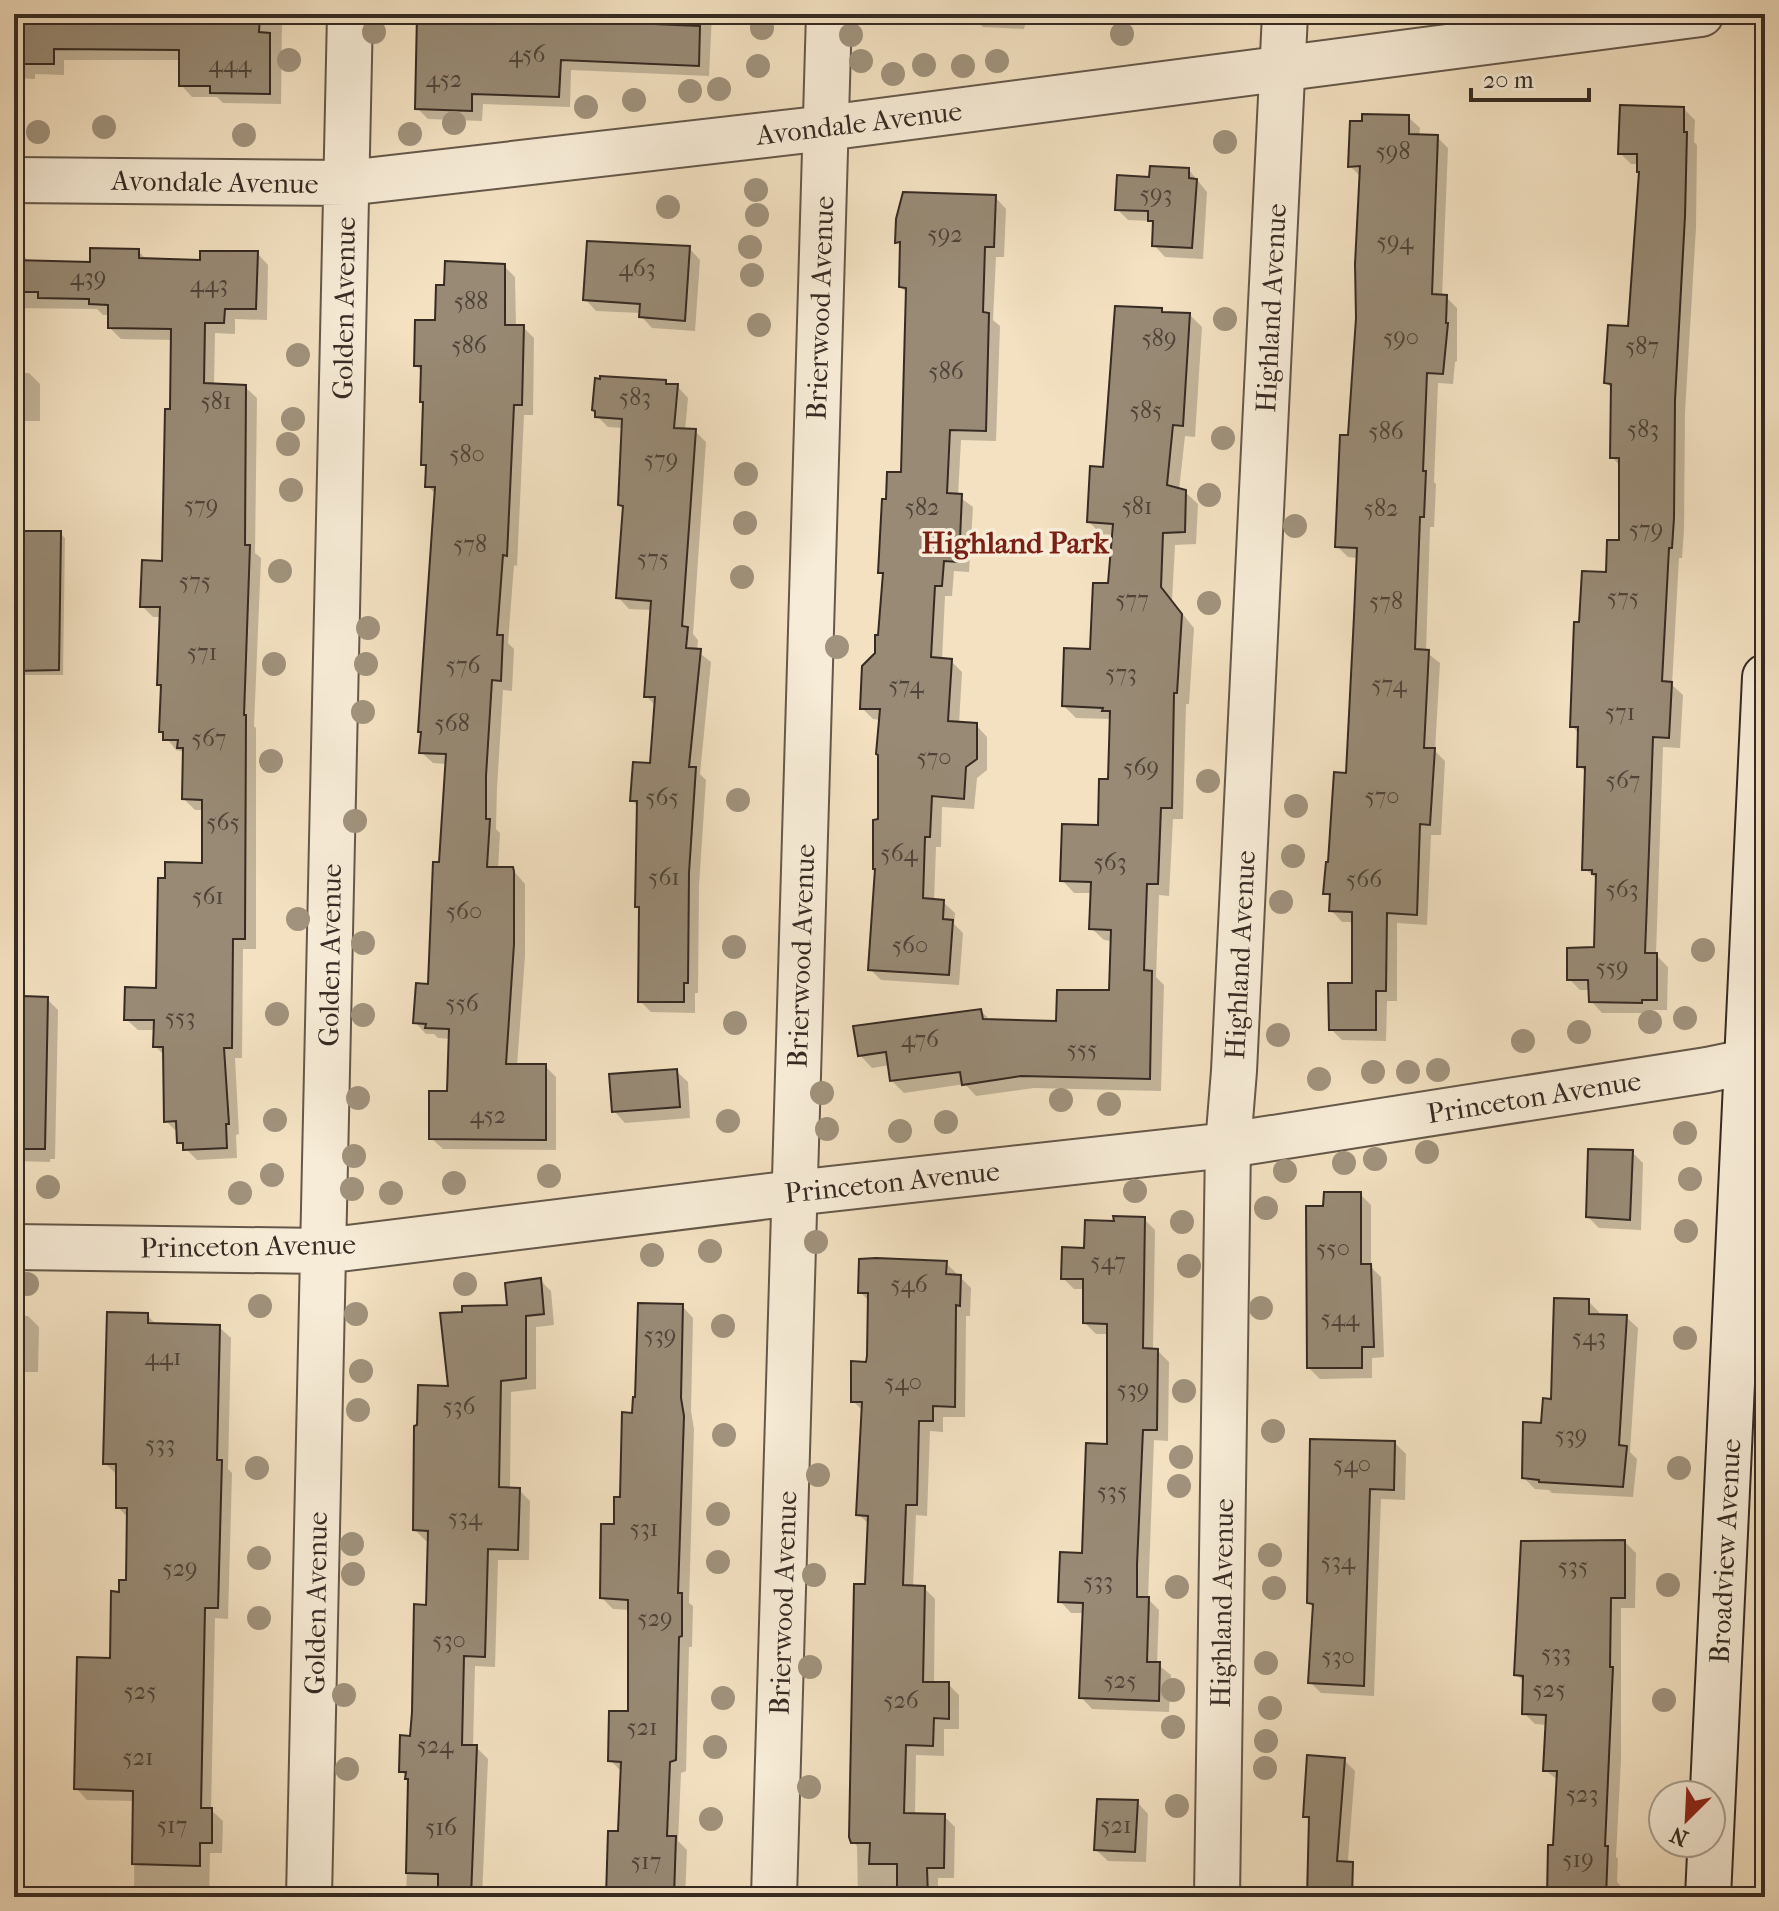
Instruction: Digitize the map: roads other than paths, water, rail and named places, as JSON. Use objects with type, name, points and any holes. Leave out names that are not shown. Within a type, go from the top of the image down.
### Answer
[{"type":"street","name":"Golden Avenue","points":[[309,1897],[350,14]]},
{"type":"street","name":"Brierwood Avenue","points":[[774,1897],[829,14]]},
{"type":"street","name":"Highland Avenue","points":[[1217,1897],[1228,1145],[1235,1056],[1285,14]]},
{"type":"street","name":"Avondale Avenue","points":[[14,180],[347,183],[826,128],[1701,14]]},
{"type":"street","name":"Broadview Avenue","points":[[1708,1897],[1746,1099],[1755,1060],[1765,677]]},
{"type":"street","name":"Princeton Avenue","points":[[14,1247],[323,1251],[794,1193],[1228,1145],[1755,1060]]},
{"type":"district","name":"Highland Park","points":[[1015,543]]}]
